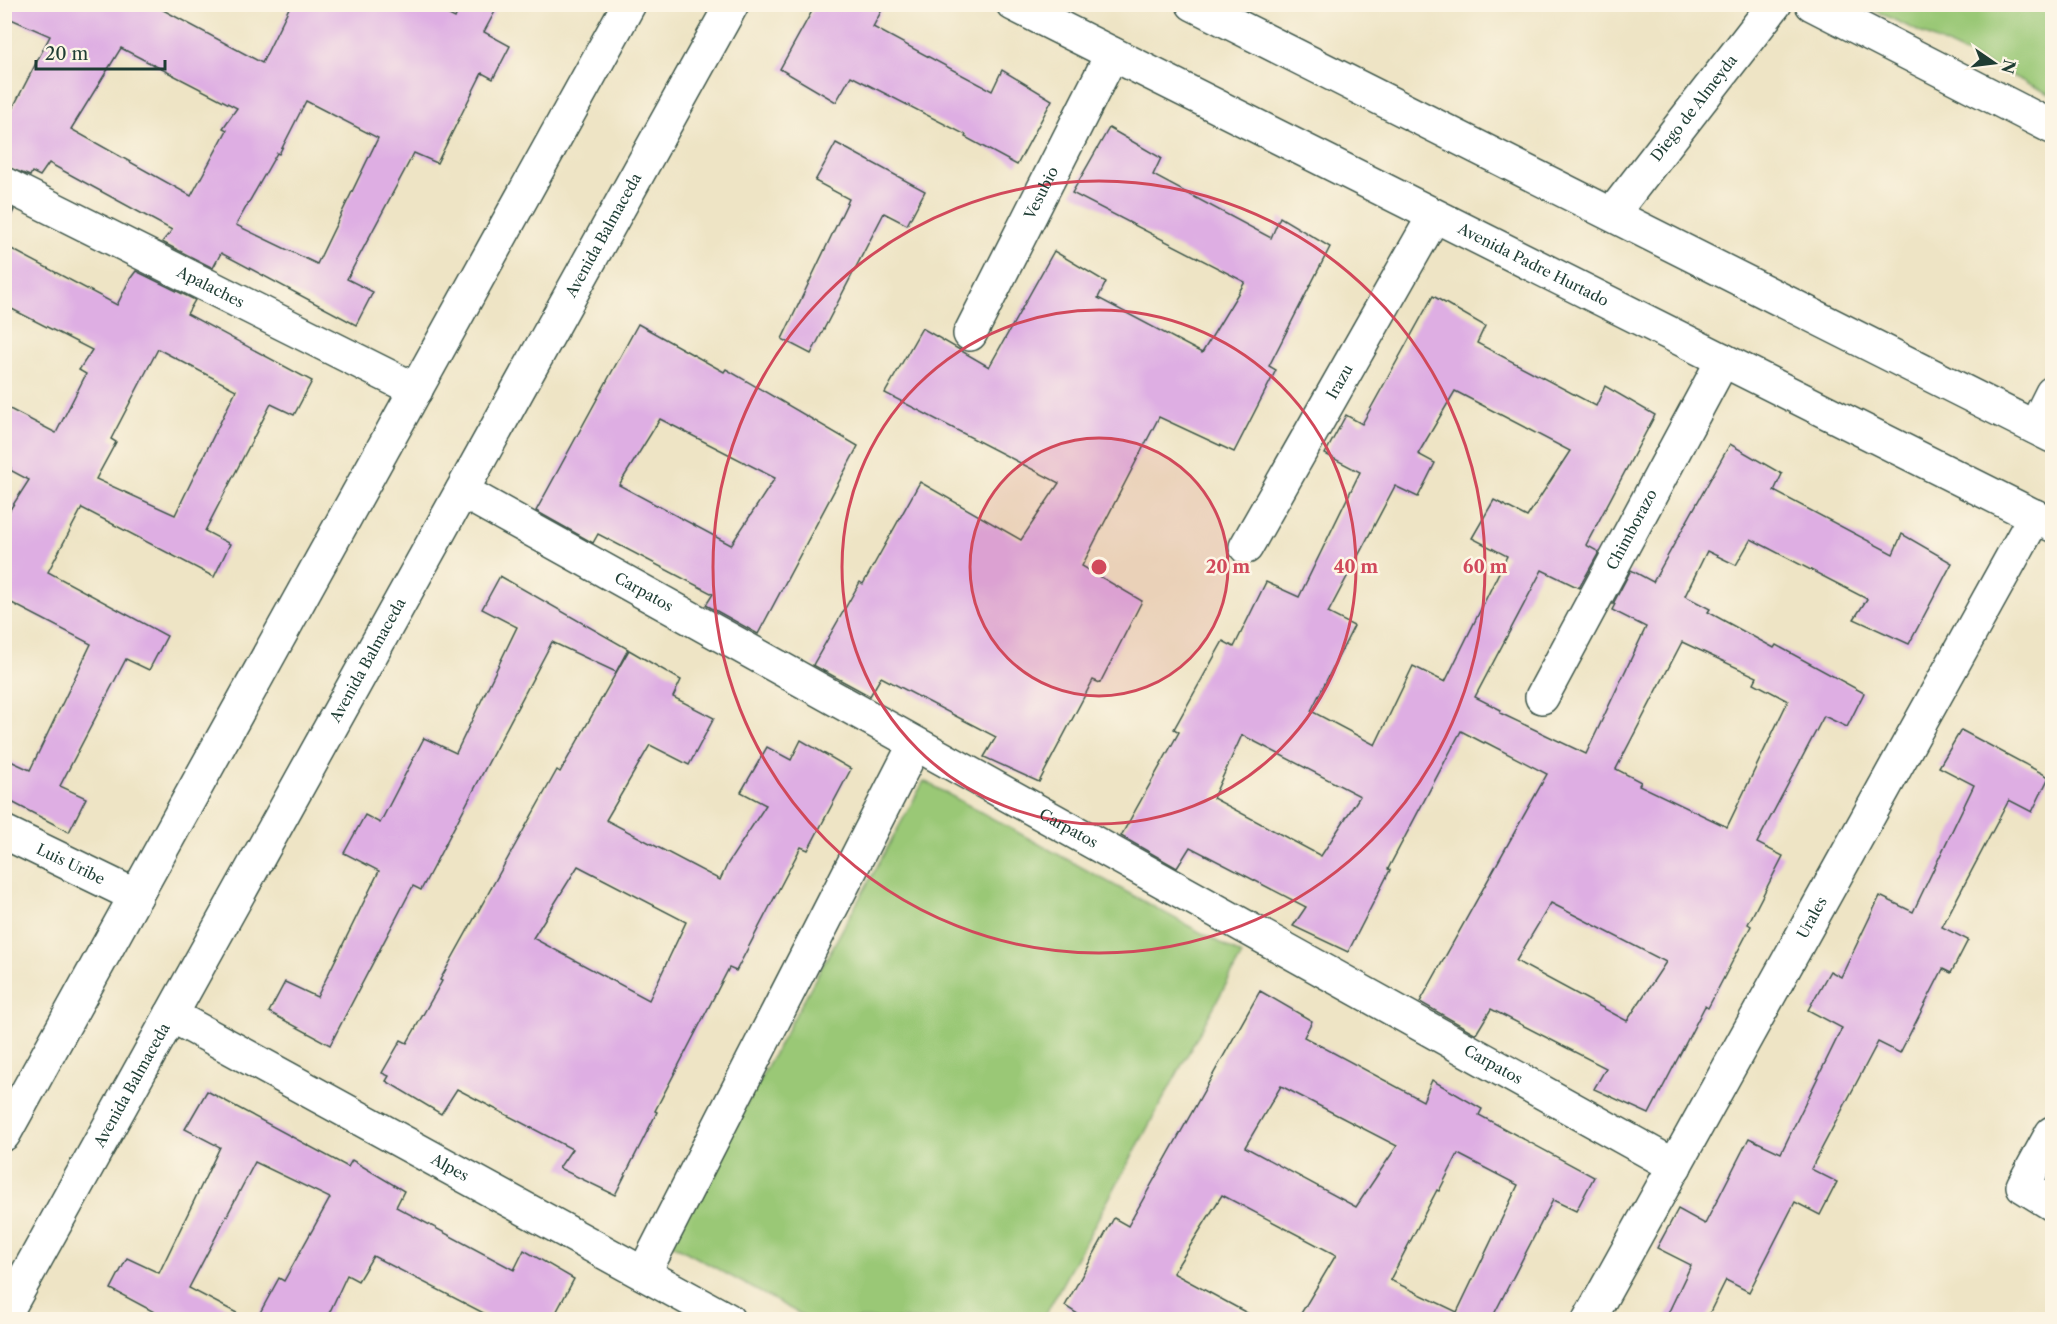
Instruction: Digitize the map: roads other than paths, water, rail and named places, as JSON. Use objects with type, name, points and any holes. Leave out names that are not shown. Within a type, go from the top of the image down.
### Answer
[{"type":"street","points":[[4,1134],[629,4]]},
{"type":"street","name":"Avenida Balmaceda","points":[[4,1316],[732,4]]},
{"type":"street","name":"Avenida Padre Hurtado","points":[[1013,4],[2044,521]]},
{"type":"street","points":[[1193,4],[2044,432],[2052,393]]},
{"type":"street","points":[[1812,4],[2052,127]]},
{"type":"street","name":"Diego de Almeyda","points":[[1612,214],[1774,5]]},
{"type":"street","name":"Vesubio","points":[[970,334],[1112,54]]},
{"type":"street","name":"Apalaches","points":[[4,184],[416,390]]},
{"type":"street","name":"Irazu","points":[[1246,547],[1434,216]]},
{"type":"street","name":"Chimborazo","points":[[1542,697],[1723,360]]},
{"type":"street","name":"Carpatos","points":[[462,491],[1675,1166]]},
{"type":"street","name":"Urales","points":[[1589,1320],[2044,521]]},
{"type":"street","points":[[644,1273],[915,744]]},
{"type":"street","name":"Luis Uribe","points":[[4,832],[136,896]]},
{"type":"street","name":"Alpes","points":[[171,1015],[728,1320]]},
{"type":"street","points":[[2052,1133],[2023,1186],[2052,1204]]}]
